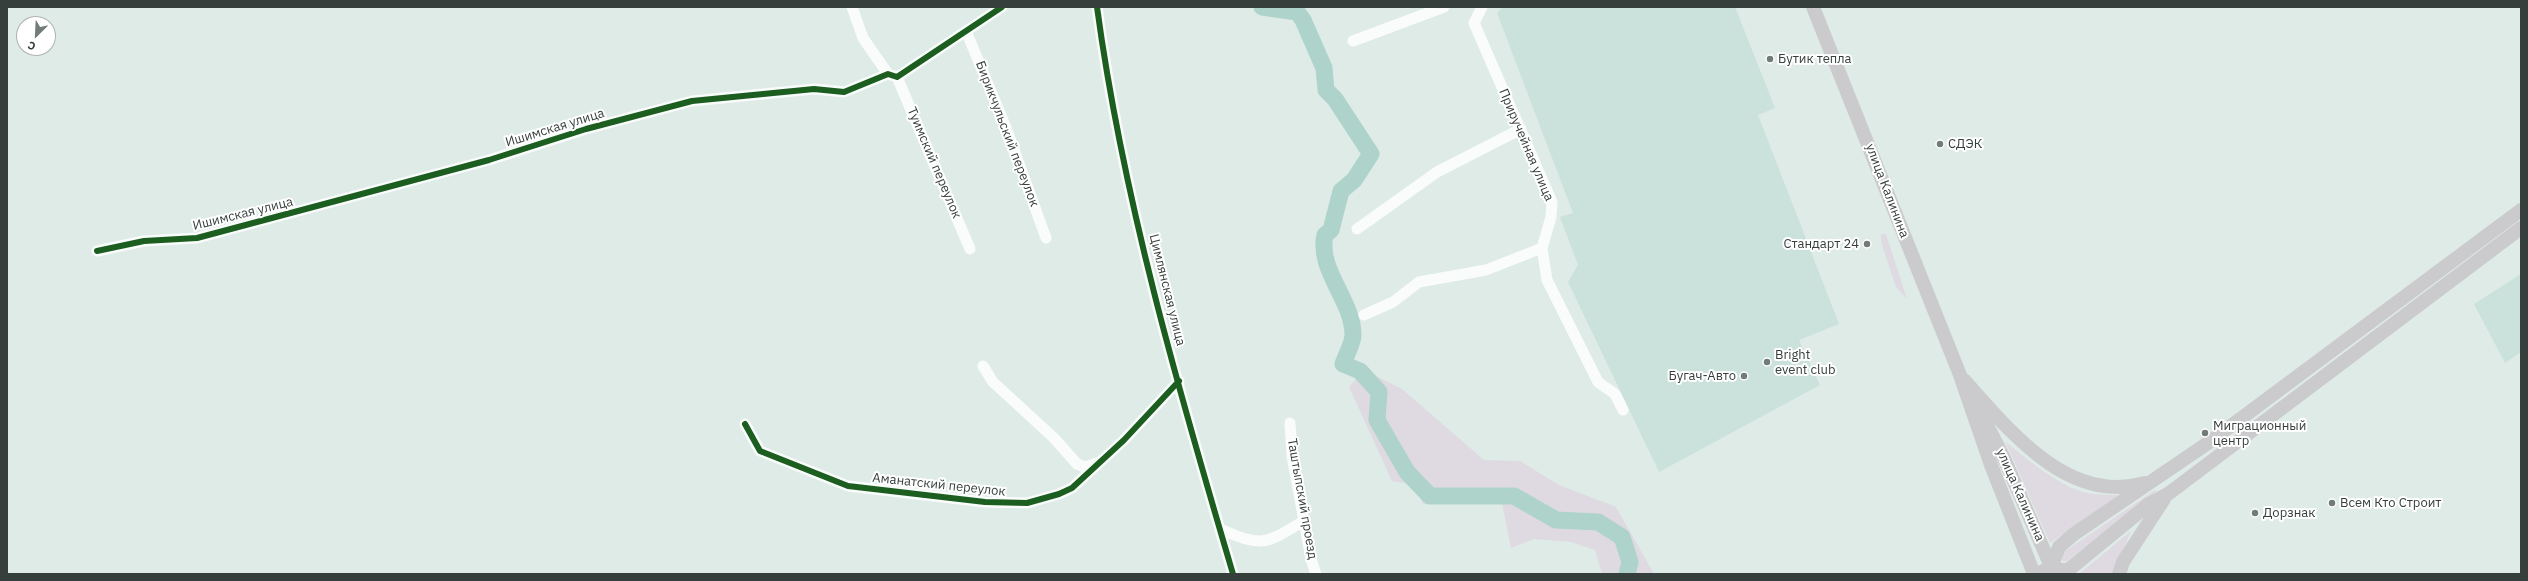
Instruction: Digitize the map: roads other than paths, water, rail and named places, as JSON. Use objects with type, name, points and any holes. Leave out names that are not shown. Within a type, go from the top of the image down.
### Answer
[{"type":"main road","name":"улица Калинина","points":[[1814,7],[1960,375],[1991,465],[2034,574]]},
{"type":"main road","points":[[2053,571],[2059,547],[2119,503],[2157,480],[2521,210]]},
{"type":"main road","points":[[2038,574],[2053,571],[2065,571],[2072,567],[2149,504],[2168,494],[2521,228]]},
{"type":"main road","name":"улица Калинина","points":[[1960,375],[2003,456],[2053,571]]},
{"type":"main road","points":[[1960,375],[1999,419],[2031,450],[2082,482],[2112,487],[2133,486],[2157,480]]},
{"type":"main road","points":[[2119,574],[2123,562],[2168,494]]},
{"type":"street","name":"Туимский переулок","points":[[852,7],[863,38],[893,76],[970,249]]},
{"type":"street","name":"Ишимская улица","points":[[97,251],[144,241],[197,238],[489,160],[586,128],[692,101],[814,89],[844,92],[893,76],[1002,7]]},
{"type":"street","name":"Цимлянская улица","points":[[1097,7],[1104,55],[1131,194],[1179,381],[1233,574]]},
{"type":"street","points":[[1353,41],[1444,7]]},
{"type":"street","name":"Приручейная улица","points":[[1482,7],[1474,23],[1552,202],[1551,217],[1542,248],[1547,280],[1598,382],[1615,394],[1623,410]]},
{"type":"street","name":"Бирикчульский переулок","points":[[966,31],[1007,130],[1046,238]]},
{"type":"street","points":[[1357,229],[1436,172],[1521,129]]},
{"type":"street","points":[[1364,315],[1393,302],[1419,282],[1486,270],[1542,248]]},
{"type":"street","points":[[983,366],[992,382],[1054,438],[1077,464],[1085,467],[1101,462]]},
{"type":"street","name":"Аманатский переулок","points":[[745,424],[760,451],[832,481],[853,487],[985,502],[1027,503],[1059,494],[1072,488],[1101,462],[1179,381]]},
{"type":"street","name":"Таштыпский проезд","points":[[1290,423],[1292,456],[1311,559],[1316,574]]},
{"type":"street","points":[[1220,529],[1243,539],[1267,542],[1305,520]]},
{"type":"waterway","points":[[1262,7],[1297,12],[1303,20],[1324,68],[1326,90],[1335,99],[1371,154],[1354,180],[1341,191],[1331,230],[1325,235],[1324,248],[1330,273],[1348,310],[1351,322],[1353,338],[1343,364],[1360,371],[1379,392],[1377,420],[1407,472],[1430,496],[1514,496],[1556,520],[1598,522],[1622,537],[1630,562],[1627,574]]},
{"type":"place","name":"Бутик тепла","points":[[1770,59]]},
{"type":"place","name":"СДЭК","points":[[1940,144]]},
{"type":"place","name":"Стандарт 24","points":[[1867,244]]},
{"type":"place","name":"Bright event club","points":[[1767,362]]},
{"type":"place","name":"Бугач-Авто","points":[[1744,376]]},
{"type":"place","name":"Миграционный центр","points":[[2205,433]]},
{"type":"place","name":"Всем Кто Строит","points":[[2332,503]]},
{"type":"place","name":"Дорзнак","points":[[2255,513]]}]
